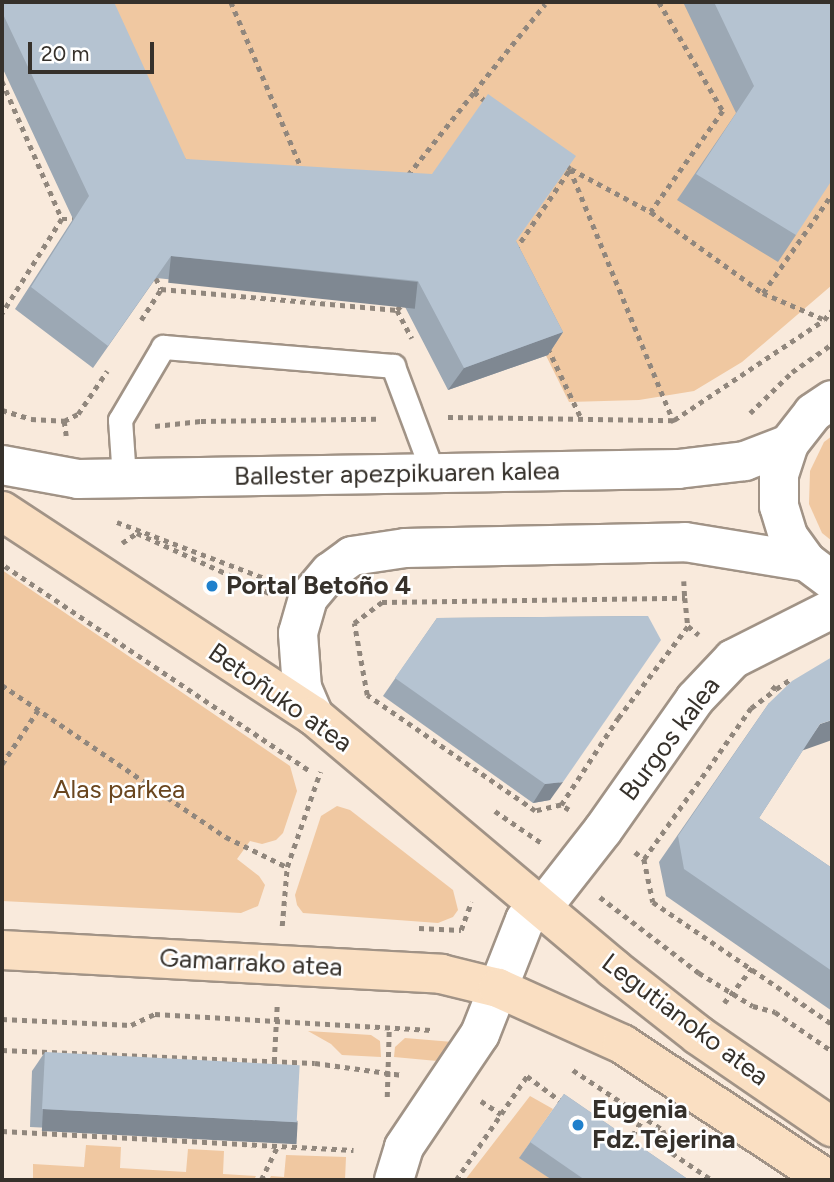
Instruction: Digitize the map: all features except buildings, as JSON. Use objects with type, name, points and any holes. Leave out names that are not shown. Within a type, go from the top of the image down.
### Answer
[{"type":"main road","name":"Betoñuko atea","points":[[2,511],[327,727],[541,908]]},
{"type":"main road","name":"Legutianoko atea","points":[[541,908],[698,1035],[832,1127]]},
{"type":"main road","name":"Gamarrako atea","points":[[2,950],[441,974],[498,988]]},
{"type":"main road","name":"Legutianoko atea","points":[[498,988],[622,1044],[828,1180]]},
{"type":"street","points":[[820,572],[788,537],[779,506],[779,474],[789,444],[813,413],[832,400]]},
{"type":"street","name":"Ballester apezpikuaren kalea","points":[[2,465],[78,479],[678,468],[745,461],[789,444]]},
{"type":"street","points":[[327,727],[302,688],[298,633],[308,598],[330,572],[352,556],[405,548],[685,542],[820,572]]},
{"type":"street","name":"Burgos kalea","points":[[394,1180],[404,1147],[452,1080],[480,1034],[525,920],[541,908],[603,830],[695,699],[733,659],[832,609]]},
{"type":"lane","points":[[124,478],[120,420],[163,347],[393,366],[433,473]]},
{"type":"path","points":[[232,2],[305,176],[292,175]]},
{"type":"path","points":[[400,186],[545,4],[543,2]]},
{"type":"path","points":[[651,212],[723,111],[659,2]]},
{"type":"path","points":[[2,81],[62,219]]},
{"type":"path","points":[[474,92],[496,109]]},
{"type":"path","points":[[559,160],[570,169],[651,212],[763,293],[824,320]]},
{"type":"path","points":[[513,253],[570,169]]},
{"type":"path","points":[[570,169],[674,420]]},
{"type":"path","points":[[763,293],[832,194]]},
{"type":"path","points":[[62,219],[73,219]]},
{"type":"path","points":[[2,314],[62,219]]},
{"type":"path","points":[[156,278],[161,289]]},
{"type":"path","points":[[397,310],[402,303]]},
{"type":"path","points":[[78,414],[162,427],[201,421],[412,418],[674,420],[824,320],[832,310]]},
{"type":"path","points":[[541,335],[582,420]]},
{"type":"path","points":[[2,410],[31,419],[64,421]]},
{"type":"path","points":[[111,519],[308,598],[354,623]]},
{"type":"path","points":[[2,564],[328,783]]},
{"type":"path","points":[[354,623],[382,602],[685,598],[688,626],[618,718],[561,805]]},
{"type":"path","points":[[354,623],[367,695],[535,811],[561,805],[644,859],[653,902],[832,1024]]},
{"type":"path","points":[[688,626],[775,689]]},
{"type":"path","points":[[644,859],[751,708],[799,675]]},
{"type":"path","points":[[2,685],[226,837],[287,867],[318,775],[327,727],[367,695]]},
{"type":"path","points":[[2,764],[38,710]]},
{"type":"path","points":[[461,930],[472,898]]},
{"type":"path","points":[[2,1019],[131,1025],[155,1014],[480,1034]]},
{"type":"path","points":[[2,1050],[315,1063],[452,1080],[501,1114]]},
{"type":"path","points":[[566,1065],[663,1130],[672,1153],[712,1180]]},
{"type":"path","points":[[456,1180],[527,1076],[570,1108]]},
{"type":"path","points":[[2,1131],[353,1150]]},
{"type":"path","points":[[614,1140],[625,1148]]},
{"type":"path","points":[[261,1180],[278,1146]]},
{"type":"green space","points":[[88,2],[683,2],[832,180],[832,285],[742,362],[694,391],[639,400],[569,402],[500,263],[560,178],[416,197],[171,181]]},
{"type":"green space","points":[[832,436],[832,541],[822,533],[809,504],[810,471],[824,442]]},
{"type":"green space","name":"Alas parkea","points":[[2,570],[290,766],[297,791],[283,833],[276,840],[262,844],[250,841],[237,859],[259,876],[265,885],[258,906],[241,913],[2,901]]},
{"type":"green space","points":[[337,806],[350,810],[453,890],[458,910],[453,917],[438,923],[303,913],[297,905],[295,895],[321,816]]},
{"type":"green space","points":[[308,1031],[371,1035],[380,1041],[381,1057],[342,1055],[331,1044]]},
{"type":"green space","points":[[405,1038],[453,1042],[448,1062],[394,1057],[395,1047]]},
{"type":"green space","points":[[530,1096],[553,1109],[520,1157],[552,1180],[465,1180]]},
{"type":"green space","points":[[86,1145],[121,1147],[120,1168],[186,1172],[188,1149],[224,1151],[223,1174],[256,1176],[254,1180],[33,1180],[33,1164],[84,1167]]},
{"type":"green space","points":[[286,1155],[346,1157],[345,1180],[269,1180],[271,1176],[284,1177]]},
{"type":"place","name":"Portal Betoño 4","points":[[212,586]]},
{"type":"place","name":"Eugenia Fdz.Tejerina","points":[[578,1125]]}]
